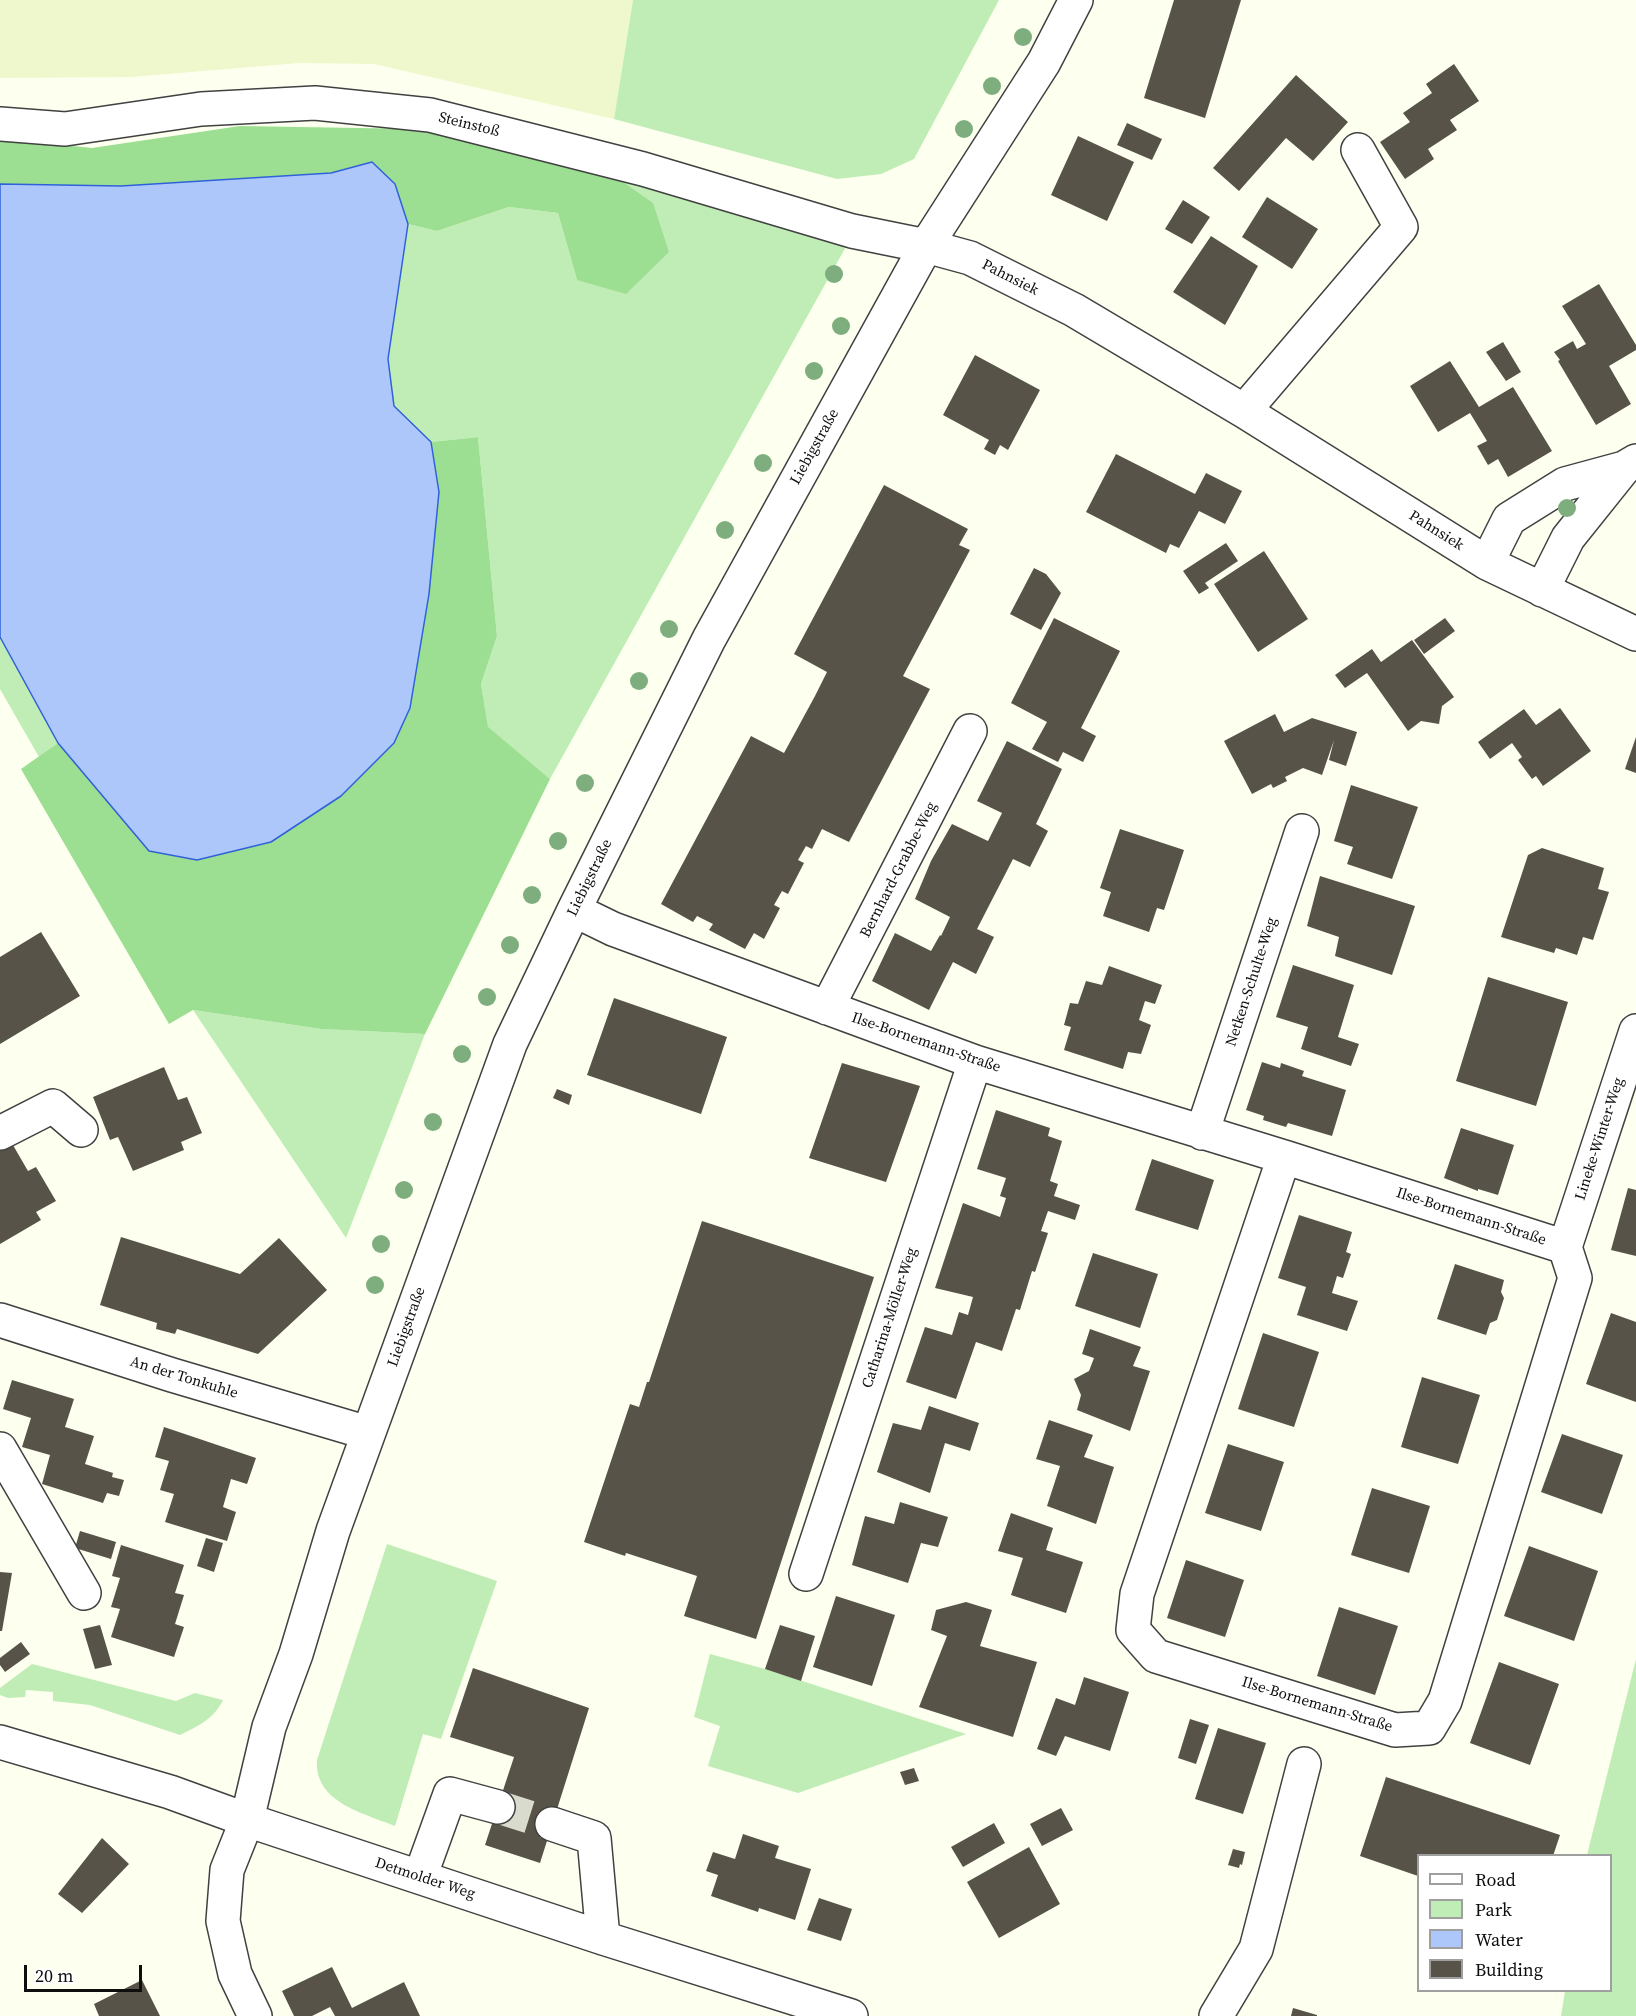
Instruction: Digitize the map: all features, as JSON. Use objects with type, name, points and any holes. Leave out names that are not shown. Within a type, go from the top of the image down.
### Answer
[{"type":"street","name":"Liebigstraße","points":[[255,2016],[235,1974],[223,1920],[227,1870],[247,1820],[269,1727],[296,1654],[333,1531],[510,1044],[709,639],[926,246],[1044,62],[1076,0]]},
{"type":"street","name":"Steinstoß","points":[[0,124],[65,129],[201,109],[315,103],[430,115],[643,169],[852,231],[926,246]]},
{"type":"street","points":[[1244,411],[1401,227],[1358,150]]},
{"type":"street","name":"Pahnsiek","points":[[926,246],[970,258],[1074,310],[1244,411],[1487,562],[1636,634]]},
{"type":"street","points":[[1487,562],[1509,519],[1565,484],[1630,465]]},
{"type":"street","points":[[1542,590],[1568,538],[1630,465]]},
{"type":"street","name":"Bernhard-Grabbe-Weg","points":[[827,1008],[970,731]]},
{"type":"street","name":"Netken-Schulte-Weg","points":[[1202,1133],[1302,831]]},
{"type":"street","name":"Ilse-Bornemann-Straße","points":[[574,910],[613,929],[975,1062],[1284,1157],[1564,1247],[1575,1278],[1445,1701],[1429,1728],[1395,1730],[1156,1656],[1133,1630],[1137,1594],[1284,1157]]},
{"type":"street","name":"Lineke-Winter-Weg","points":[[1564,1247],[1636,1031]]},
{"type":"street","name":"Catharina-Möller-Weg","points":[[806,1574],[975,1062]]},
{"type":"street","points":[[0,1133],[53,1106],[81,1130]]},
{"type":"street","name":"An der Tonkuhle","points":[[0,1320],[172,1375],[368,1433]]},
{"type":"street","points":[[0,1449],[84,1593]]},
{"type":"street","name":"Detmolder Weg","points":[[0,1742],[170,1792],[247,1820],[603,1938],[851,2016]]},
{"type":"street","points":[[1216,2016],[1256,1949],[1304,1764]]},
{"type":"street","points":[[420,1876],[450,1794],[498,1807]]},
{"type":"street","points":[[552,1824],[594,1838],[603,1938]]},
{"type":"green space","points":[[0,0],[633,0],[614,119],[374,64],[299,63],[131,77],[0,78]]},
{"type":"green space","points":[[633,0],[999,0],[914,159],[881,174],[837,179],[614,119]]},
{"type":"green space","points":[[240,126],[419,129],[603,168],[653,203],[669,252],[626,294],[577,280],[558,213],[509,207],[437,231],[408,224],[395,184],[372,162],[331,173],[121,186],[0,184],[0,138],[92,148]]},
{"type":"green space","points":[[603,168],[848,243],[550,779],[488,728],[481,684],[497,636],[478,437],[431,442],[394,406],[388,359],[408,224],[437,231],[509,207],[558,213],[577,280]]},
{"type":"green space","points":[[478,437],[497,636],[481,684],[488,727],[550,779],[425,1034],[321,1029],[193,1010],[169,1024],[21,769],[58,743],[149,851],[271,842],[341,796],[394,743],[429,594],[439,492],[431,442]]},
{"type":"green space","points":[[0,637],[58,743],[39,757],[0,689]]},
{"type":"green space","points":[[193,1010],[321,1029],[425,1034],[346,1238]]},
{"type":"green space","points":[[387,1544],[497,1581],[441,1739],[423,1734],[395,1826],[355,1810],[332,1796],[323,1786],[318,1774],[317,1760]]},
{"type":"green space","points":[[710,1654],[765,1669],[966,1734],[798,1793],[708,1766],[720,1726],[694,1717]]},
{"type":"green space","points":[[1636,1659],[1636,2016],[1561,2016],[1565,1992],[1612,1992],[1612,1854],[1587,1854]]},
{"type":"green space","points":[[32,1664],[176,1701],[195,1693],[223,1700],[210,1717],[180,1735],[90,1705],[53,1701],[53,1692],[26,1690],[25,1697],[8,1698],[0,1695],[0,1688]]},
{"type":"water","points":[[372,162],[395,184],[408,224],[388,359],[394,406],[431,442],[439,492],[429,594],[410,708],[394,743],[341,796],[271,842],[197,860],[149,851],[58,743],[0,637],[0,184],[121,186],[331,173]]},
{"type":"building","points":[[1174,0],[1241,0],[1205,118],[1144,98]]},
{"type":"building","points":[[1454,64],[1479,101],[1450,120],[1457,130],[1428,149],[1434,159],[1405,179],[1380,142],[1410,122],[1403,113],[1432,93],[1426,84]]},
{"type":"building","points":[[1296,75],[1348,122],[1313,161],[1286,138],[1239,191],[1213,168]]},
{"type":"building","points":[[1127,123],[1162,139],[1152,160],[1117,145]]},
{"type":"building","points":[[1078,136],[1134,162],[1107,221],[1051,195]]},
{"type":"building","points":[[1267,197],[1318,229],[1292,269],[1242,237]]},
{"type":"building","points":[[1183,200],[1210,217],[1192,244],[1165,229]]},
{"type":"building","points":[[1211,236],[1258,266],[1225,325],[1173,292]]},
{"type":"building","points":[[1599,284],[1636,345],[1636,350],[1609,366],[1631,404],[1596,425],[1554,352],[1573,341],[1577,349],[1586,344],[1562,306]]},
{"type":"building","points":[[1503,342],[1521,372],[1506,381],[1486,352]]},
{"type":"building","points":[[975,355],[1040,390],[1008,450],[1000,445],[995,455],[984,449],[989,440],[943,415]]},
{"type":"building","points":[[1450,361],[1479,407],[1513,387],[1552,451],[1508,477],[1498,459],[1488,465],[1477,446],[1487,441],[1470,413],[1438,432],[1410,386]]},
{"type":"building","points":[[1116,454],[1195,494],[1206,473],[1242,491],[1225,524],[1199,511],[1179,548],[1170,544],[1166,553],[1086,512]]},
{"type":"building","points":[[884,485],[968,529],[959,545],[970,550],[903,676],[930,689],[849,842],[822,829],[812,849],[806,846],[798,860],[804,863],[788,894],[782,891],[774,905],[780,908],[764,939],[754,933],[745,949],[709,930],[713,924],[697,916],[693,922],[661,904],[751,736],[784,753],[815,696],[827,672],[794,654]]},
{"type":"building","points":[[1226,543],[1238,561],[1205,583],[1209,588],[1199,594],[1183,571]]},
{"type":"building","points":[[1264,551],[1308,619],[1258,652],[1214,584]]},
{"type":"building","points":[[1034,568],[1046,574],[1061,593],[1041,630],[1010,614]]},
{"type":"building","points":[[1054,618],[1120,651],[1081,728],[1096,736],[1083,762],[1063,752],[1058,762],[1032,749],[1047,722],[1011,703]]},
{"type":"building","points":[[1445,618],[1455,631],[1424,654],[1414,640]]},
{"type":"building","points":[[1412,640],[1454,697],[1442,706],[1439,724],[1421,721],[1408,731],[1367,673],[1345,688],[1335,675],[1372,649],[1381,662]]},
{"type":"building","points":[[1560,708],[1591,751],[1543,786],[1536,776],[1532,779],[1518,760],[1522,757],[1512,743],[1490,759],[1478,742],[1524,709],[1536,725]]},
{"type":"building","points":[[1275,714],[1284,732],[1312,718],[1357,732],[1346,766],[1329,760],[1334,740],[1322,775],[1303,768],[1285,777],[1287,781],[1273,788],[1271,784],[1252,794],[1224,741]]},
{"type":"building","points":[[1636,737],[1636,773],[1625,769]]},
{"type":"building","points":[[1007,741],[1062,769],[1036,824],[1048,831],[1030,867],[1013,859],[977,929],[994,937],[976,974],[953,962],[929,1010],[872,981],[895,933],[931,951],[941,936],[950,917],[915,899],[931,861],[952,824],[988,841],[1002,813],[977,801]]},
{"type":"building","points":[[1351,785],[1418,807],[1392,879],[1347,864],[1353,847],[1334,841]]},
{"type":"building","points":[[1120,829],[1184,850],[1164,910],[1157,908],[1149,932],[1103,916],[1111,892],[1100,888]]},
{"type":"building","points":[[1542,848],[1604,868],[1598,889],[1609,892],[1593,940],[1583,937],[1577,955],[1556,948],[1554,953],[1501,937],[1528,855]]},
{"type":"building","points":[[1320,876],[1415,906],[1392,975],[1335,956],[1339,937],[1307,926]]},
{"type":"building","points":[[41,932],[80,996],[0,1044],[0,957]]},
{"type":"building","points":[[1293,965],[1354,985],[1338,1037],[1359,1044],[1351,1066],[1301,1049],[1308,1027],[1276,1017]]},
{"type":"building","points":[[1109,966],[1162,985],[1155,1004],[1145,1001],[1139,1020],[1151,1025],[1141,1054],[1128,1052],[1123,1069],[1064,1050],[1071,1027],[1064,1025],[1070,1003],[1078,1004],[1086,981],[1102,985]]},
{"type":"building","points":[[1488,977],[1568,1002],[1536,1106],[1456,1081]]},
{"type":"building","points":[[614,998],[727,1037],[701,1114],[587,1075]]},
{"type":"building","points":[[1262,1062],[1280,1068],[1281,1063],[1304,1071],[1302,1076],[1346,1090],[1332,1136],[1288,1123],[1286,1127],[1263,1120],[1264,1116],[1246,1110]]},
{"type":"building","points":[[842,1063],[920,1086],[886,1182],[809,1158]]},
{"type":"building","points":[[164,1067],[178,1100],[187,1097],[202,1133],[181,1142],[184,1150],[133,1171],[118,1137],[110,1140],[93,1097]]},
{"type":"building","points":[[557,1089],[572,1095],[569,1105],[553,1098]]},
{"type":"building","points":[[996,1110],[1050,1128],[1048,1136],[1062,1141],[1050,1181],[1058,1184],[1054,1196],[1080,1205],[1075,1220],[1048,1211],[1041,1231],[1048,1233],[1035,1272],[1032,1271],[1020,1310],[1016,1309],[1002,1351],[976,1342],[956,1399],[906,1382],[925,1327],[952,1335],[959,1312],[968,1315],[973,1297],[935,1288],[963,1203],[1000,1217],[1006,1198],[1000,1196],[1006,1178],[977,1169]]},
{"type":"building","points":[[1461,1128],[1514,1145],[1498,1195],[1478,1189],[1478,1191],[1444,1178]]},
{"type":"building","points":[[10,1140],[28,1171],[36,1167],[56,1201],[36,1212],[41,1220],[0,1244],[0,1146]]},
{"type":"building","points":[[1152,1159],[1214,1180],[1198,1230],[1135,1210]]},
{"type":"building","points":[[1628,1188],[1636,1190],[1636,1256],[1611,1250]]},
{"type":"building","points":[[1299,1215],[1352,1232],[1346,1252],[1351,1254],[1343,1278],[1337,1276],[1332,1293],[1358,1301],[1347,1331],[1297,1315],[1306,1287],[1278,1278]]},
{"type":"building","points":[[702,1221],[874,1277],[756,1639],[684,1616],[697,1576],[584,1542],[630,1404],[639,1407],[647,1382],[649,1382]]},
{"type":"building","points":[[121,1237],[240,1274],[279,1238],[327,1290],[258,1354],[177,1329],[175,1334],[156,1329],[157,1323],[100,1305]]},
{"type":"building","points":[[1093,1253],[1158,1274],[1140,1328],[1075,1306]]},
{"type":"building","points":[[1455,1264],[1504,1280],[1501,1292],[1504,1298],[1497,1320],[1490,1323],[1486,1335],[1437,1319]]},
{"type":"building","points":[[1611,1313],[1636,1322],[1636,1402],[1586,1384]]},
{"type":"building","points":[[1090,1329],[1141,1347],[1133,1366],[1150,1371],[1130,1431],[1077,1410],[1081,1395],[1074,1379],[1089,1371],[1094,1358],[1082,1354]]},
{"type":"building","points":[[1263,1333],[1319,1352],[1294,1427],[1238,1409]]},
{"type":"building","points":[[1422,1377],[1480,1395],[1458,1464],[1401,1447]]},
{"type":"building","points":[[12,1380],[74,1399],[65,1427],[94,1436],[85,1464],[113,1473],[112,1477],[124,1480],[119,1496],[107,1493],[103,1503],[42,1484],[50,1455],[22,1447],[31,1418],[3,1409]]},
{"type":"building","points":[[929,1406],[979,1423],[970,1451],[945,1443],[930,1493],[877,1472],[893,1423],[921,1430]]},
{"type":"building","points":[[1049,1420],[1093,1435],[1084,1457],[1114,1467],[1096,1524],[1047,1506],[1060,1466],[1036,1459]]},
{"type":"building","points":[[164,1427],[256,1458],[247,1484],[231,1479],[223,1507],[236,1512],[227,1541],[165,1522],[174,1494],[160,1490],[169,1461],[155,1457]]},
{"type":"building","points":[[1562,1434],[1623,1455],[1602,1514],[1541,1492]]},
{"type":"building","points":[[1228,1444],[1284,1462],[1261,1531],[1205,1513]]},
{"type":"building","points":[[1372,1488],[1430,1506],[1409,1573],[1351,1555]]},
{"type":"building","points":[[900,1502],[948,1517],[938,1547],[921,1543],[908,1583],[852,1565],[865,1516],[894,1524]]},
{"type":"building","points":[[1011,1513],[1053,1528],[1046,1550],[1083,1562],[1066,1613],[1011,1595],[1023,1558],[998,1551]]},
{"type":"building","points":[[80,1531],[116,1542],[111,1559],[75,1548]]},
{"type":"building","points":[[206,1538],[223,1543],[214,1572],[197,1566]]},
{"type":"building","points":[[121,1545],[184,1565],[175,1593],[184,1595],[175,1624],[184,1627],[174,1657],[111,1637],[120,1609],[111,1607],[120,1578],[112,1576]]},
{"type":"building","points":[[1529,1546],[1598,1571],[1574,1641],[1504,1616]]},
{"type":"building","points":[[1186,1560],[1244,1580],[1225,1637],[1167,1618]]},
{"type":"building","points":[[0,1572],[12,1573],[2,1631],[0,1631]]},
{"type":"building","points":[[836,1596],[895,1615],[872,1686],[813,1667]]},
{"type":"building","points":[[966,1602],[992,1610],[980,1646],[1037,1662],[1013,1737],[919,1707],[947,1636],[931,1630],[936,1610]]},
{"type":"building","points":[[1339,1607],[1398,1626],[1375,1695],[1317,1676]]},
{"type":"building","points":[[100,1625],[112,1665],[95,1669],[83,1629]]},
{"type":"building","points":[[780,1625],[815,1636],[801,1681],[765,1669]]},
{"type":"building","points":[[21,1642],[30,1654],[5,1672],[0,1665],[0,1658]]},
{"type":"building","points":[[1499,1662],[1559,1684],[1530,1765],[1470,1743]]},
{"type":"building","points":[[473,1668],[589,1708],[540,1863],[485,1845],[514,1757],[450,1737]]},
{"type":"building","points":[[1084,1677],[1129,1692],[1110,1751],[1065,1736],[1056,1756],[1037,1749],[1056,1698],[1075,1705]]},
{"type":"building","points":[[1190,1719],[1209,1725],[1196,1764],[1178,1758]]},
{"type":"building","points":[[1218,1728],[1266,1743],[1243,1814],[1195,1799]]},
{"type":"building","points":[[914,1768],[919,1781],[905,1785],[900,1772]]},
{"type":"building","points":[[1386,1777],[1560,1835],[1554,1854],[1417,1854],[1417,1876],[1360,1856]]},
{"type":"building","points":[[1061,1808],[1073,1830],[1042,1846],[1030,1824]]},
{"type":"building","points":[[994,1823],[1005,1843],[963,1867],[951,1847]]},
{"type":"building","points":[[743,1834],[779,1846],[775,1858],[811,1869],[795,1920],[759,1908],[758,1912],[711,1896],[718,1875],[706,1871],[713,1852],[735,1859]]},
{"type":"building","points":[[102,1838],[129,1864],[82,1913],[58,1894]]},
{"type":"building","points":[[1029,1847],[1060,1904],[999,1938],[967,1882]]},
{"type":"building","points":[[1233,1849],[1245,1852],[1239,1868],[1228,1865]]},
{"type":"building","points":[[819,1898],[852,1909],[841,1941],[807,1930]]},
{"type":"building","points":[[332,1967],[352,2008],[404,1982],[420,2016],[335,2016],[330,2007],[312,2016],[294,2016],[282,1991]]},
{"type":"building","points":[[142,1980],[160,2016],[99,2016],[94,2004]]},
{"type":"building","points":[[1293,2008],[1317,2015],[1317,2016],[1291,2016]]},
{"type":"tunnel","points":[[498,1807],[552,1824]]}]
